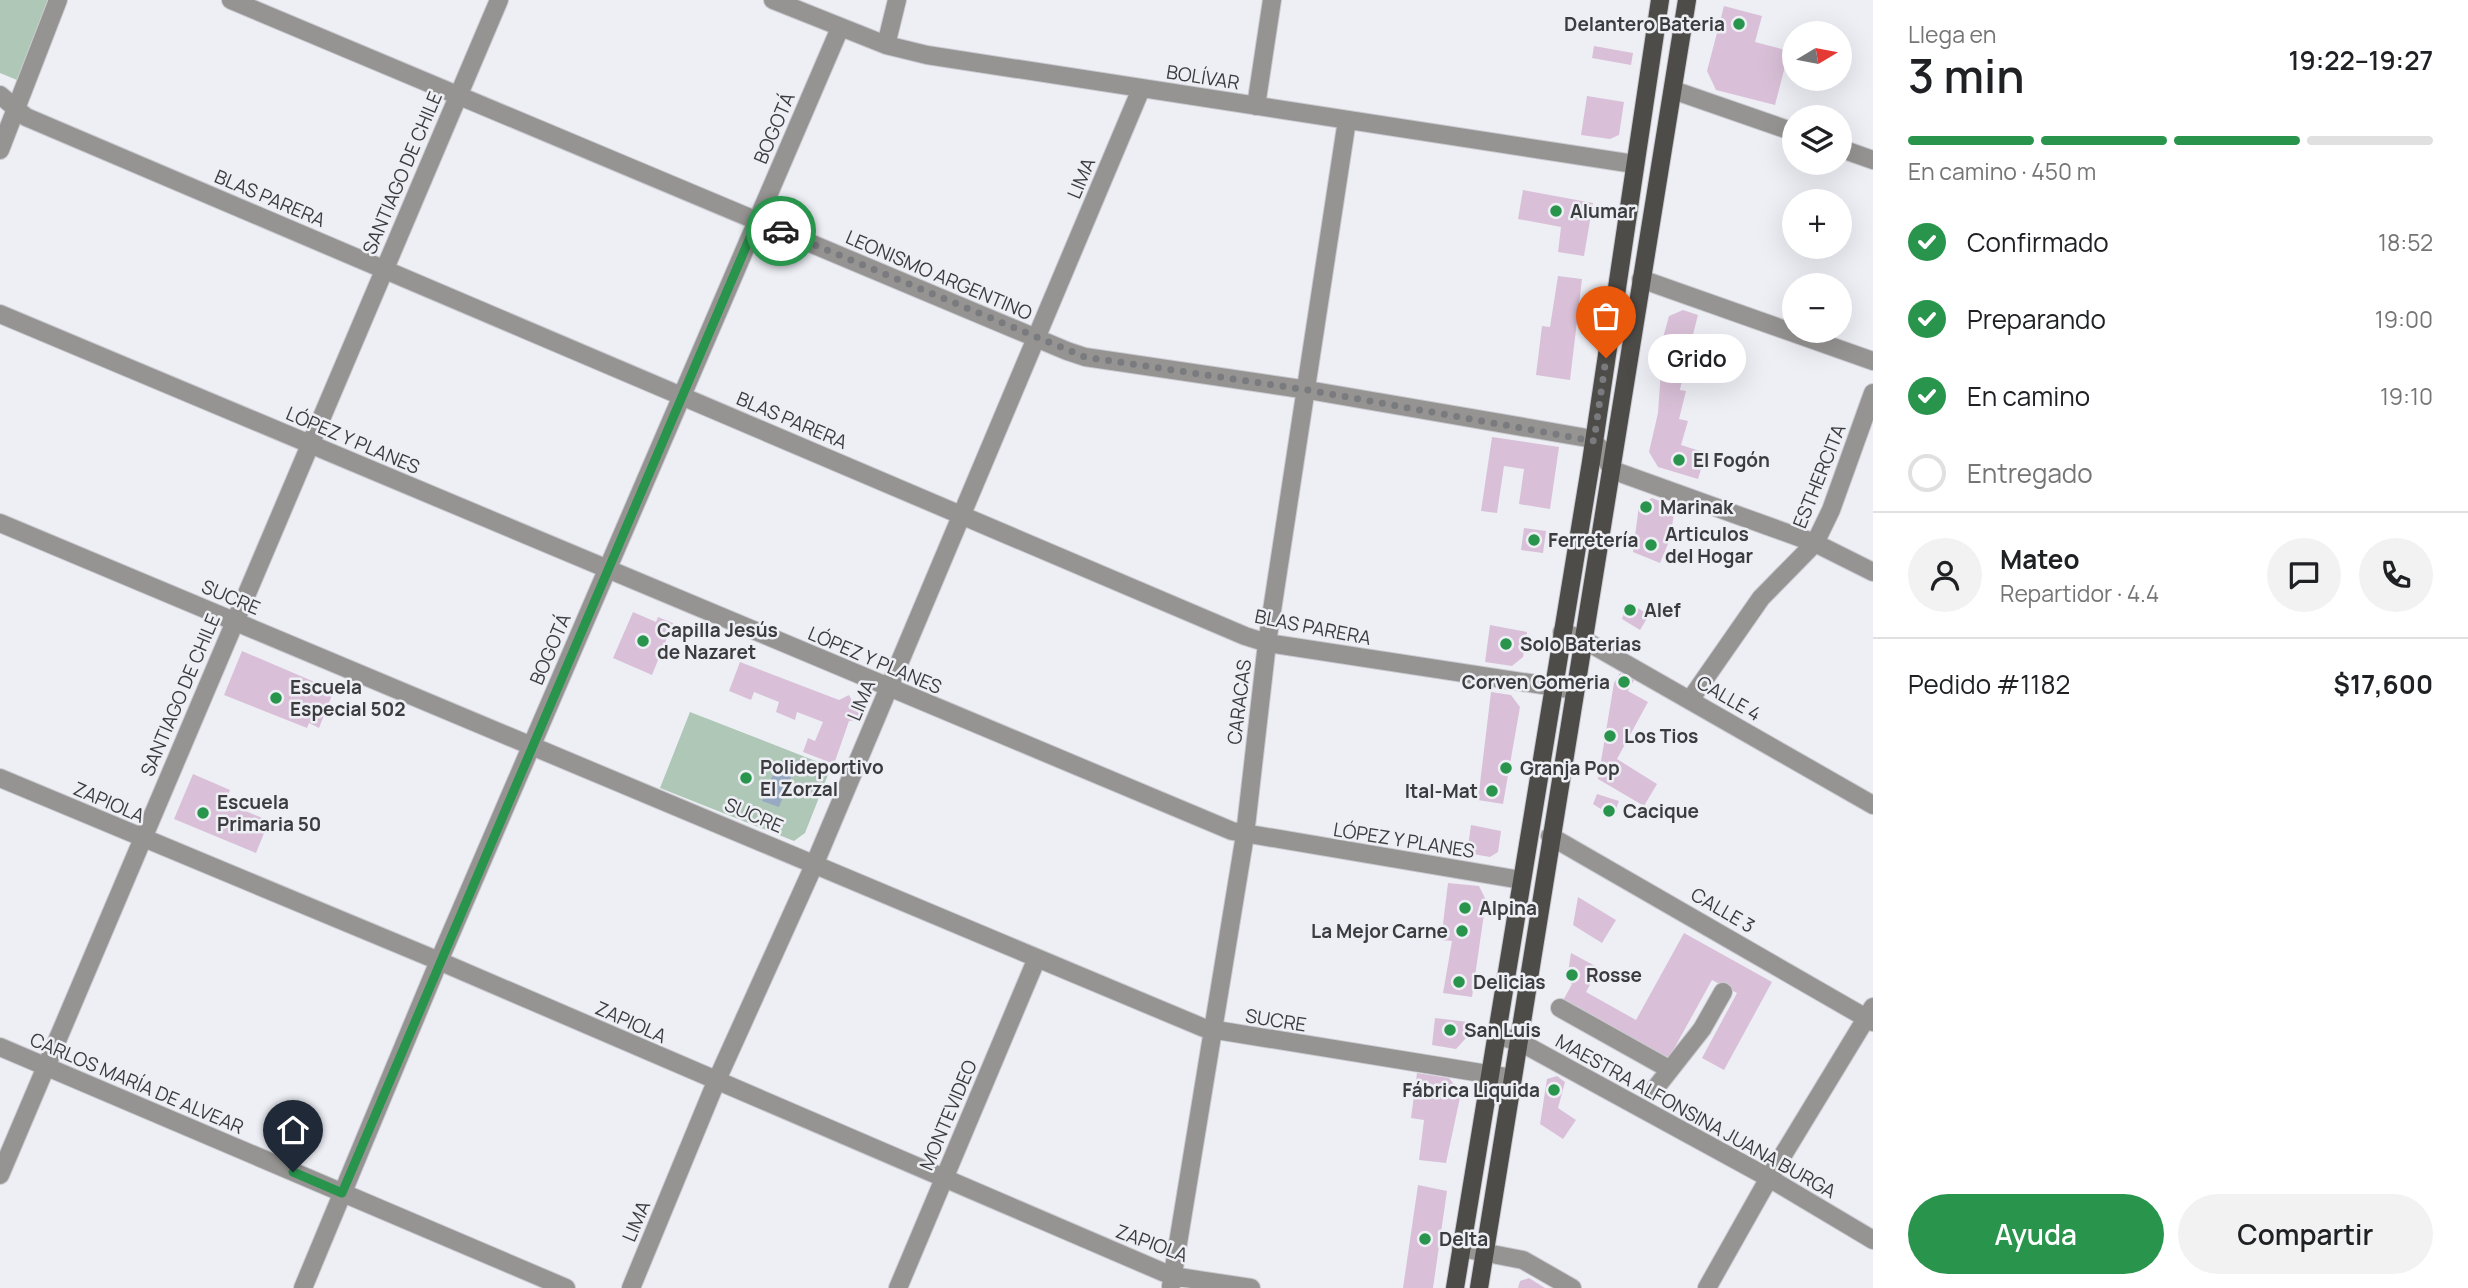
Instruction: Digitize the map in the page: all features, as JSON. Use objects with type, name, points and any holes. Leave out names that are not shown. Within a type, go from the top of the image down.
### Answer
[{"type":"main road","points":[[1455,1288],[1594,441],[1660,0]]},
{"type":"main road","points":[[1479,1288],[1687,0]]},
{"type":"street","points":[[0,150],[58,0]]},
{"type":"street","name":"LEONISMO ARGENTINO","points":[[231,0],[1035,339],[1085,357],[1308,390],[1594,441]]},
{"type":"street","name":"SANTIAGO DE CHILE","points":[[0,1175],[499,0]]},
{"type":"street","name":"BOLÍVAR","points":[[773,0],[886,45],[927,55],[1634,164]]},
{"type":"street","points":[[886,45],[897,0]]},
{"type":"street","points":[[1256,106],[1272,0]]},
{"type":"street","name":"BOGOTÁ","points":[[303,1288],[439,961],[841,28]]},
{"type":"street","name":"LIMA","points":[[631,1288],[716,1082],[815,863],[1141,89]]},
{"type":"street","points":[[1673,90],[1782,128]]},
{"type":"street","name":"BLAS PARERA","points":[[0,95],[26,117],[1267,643],[1574,690]]},
{"type":"street","name":"CARACAS","points":[[1172,1282],[1245,835],[1267,643],[1308,390],[1347,120]]},
{"type":"street","points":[[1852,153],[1873,160]]},
{"type":"street","points":[[1641,279],[1873,361]]},
{"type":"street","name":"LÓPEZ Y PLANES","points":[[0,314],[1245,835],[1521,880]]},
{"type":"street","name":"ESTHERCITA","points":[[1690,700],[1761,598],[1815,543],[1831,510],[1873,393]]},
{"type":"street","points":[[1594,441],[1612,470],[1815,543],[1873,572]]},
{"type":"street","name":"SUCRE","points":[[0,523],[1214,1031],[1511,1078]]},
{"type":"street","name":"CALLE 4","points":[[1562,632],[1584,640],[1873,805]]},
{"type":"street","name":"ZAPIOLA","points":[[0,778],[439,961],[944,1179],[1172,1282],[1251,1288]]},
{"type":"street","name":"CALLE 3","points":[[1550,836],[1871,1016]]},
{"type":"street","name":"MONTEVIDEO","points":[[898,1288],[1037,958]]},
{"type":"street","points":[[1654,1090],[1702,1029],[1723,992]]},
{"type":"street","points":[[1560,1008],[1669,1069]]},
{"type":"street","points":[[1707,1288],[1769,1178],[1871,1016]]},
{"type":"street","name":"MAESTRA ALFONSINA JUANA BURGA","points":[[1496,1036],[1518,1041],[1769,1178],[1873,1240]]},
{"type":"street","name":"CARLOS MARÍA DE ALVEAR","points":[[0,1048],[566,1288]]},
{"type":"street","points":[[1461,1248],[1485,1250],[1523,1260],[1572,1288]]},
{"type":"green space","points":[[0,0],[48,0],[17,80],[0,73]]},
{"type":"green space","name":"Polideportivo El Zorzal","points":[[690,712],[831,767],[805,833],[794,841],[660,788]]},
{"type":"water","points":[[778,763],[794,770],[779,807],[762,801]]},
{"type":"building","points":[[1724,6],[1762,16],[1755,42],[1782,49],[1782,78],[1775,105],[1716,90],[1707,71]]},
{"type":"building","points":[[1594,46],[1633,53],[1631,65],[1592,58]]},
{"type":"building","points":[[1587,96],[1624,102],[1619,135],[1610,139],[1581,135]]},
{"type":"building","name":"Alumar","points":[[1523,190],[1593,203],[1584,256],[1558,252],[1561,227],[1518,219]]},
{"type":"building","points":[[1558,276],[1582,279],[1570,380],[1536,375],[1542,326],[1550,327]]},
{"type":"building","points":[[1683,310],[1698,315],[1690,346],[1663,338],[1669,316]]},
{"type":"building","points":[[1661,370],[1683,375],[1680,390],[1686,391],[1679,419],[1688,421],[1681,445],[1706,453],[1698,479],[1658,467],[1649,452],[1658,413]]},
{"type":"building","points":[[1492,437],[1559,447],[1550,509],[1519,504],[1524,469],[1504,466],[1497,513],[1481,511]]},
{"type":"building","points":[[1652,498],[1675,507],[1670,539],[1660,563],[1633,552],[1639,505]]},
{"type":"building","name":"Ferretería","points":[[1524,528],[1546,531],[1543,553],[1521,550]]},
{"type":"building","points":[[1628,602],[1649,615],[1640,630],[1622,619]]},
{"type":"building","name":"Capilla Jesús de Nazaret","points":[[633,612],[656,622],[658,617],[673,623],[652,675],[613,658]]},
{"type":"building","name":"Solo Baterias","points":[[1490,625],[1527,632],[1523,657],[1512,666],[1485,662]]},
{"type":"building","points":[[242,651],[317,683],[315,688],[332,695],[319,728],[309,723],[307,728],[224,695]]},
{"type":"building","points":[[740,662],[839,700],[849,695],[862,720],[849,721],[834,764],[803,752],[808,738],[815,741],[823,722],[797,712],[795,720],[776,712],[779,702],[754,692],[751,700],[729,691]]},
{"type":"building","points":[[1620,673],[1634,680],[1628,691],[1648,702],[1617,759],[1657,784],[1644,806],[1598,779],[1614,683]]},
{"type":"building","points":[[1491,692],[1511,695],[1520,707],[1503,804],[1478,800]]},
{"type":"building","points":[[193,774],[230,790],[225,802],[269,821],[256,853],[174,819]]},
{"type":"building","name":"Cacique","points":[[1597,794],[1619,801],[1613,817],[1593,804]]},
{"type":"building","points":[[1471,825],[1501,831],[1498,852],[1490,857],[1467,853]]},
{"type":"building","points":[[1448,883],[1479,886],[1486,900],[1472,997],[1443,993],[1452,941],[1441,940]]},
{"type":"building","points":[[1578,897],[1616,920],[1602,943],[1573,925]]},
{"type":"building","points":[[1684,933],[1772,982],[1724,1070],[1702,1058],[1737,993],[1712,980],[1670,1056],[1658,1059],[1560,1006],[1572,984],[1567,979],[1571,953],[1599,968],[1586,992],[1636,1020]]},
{"type":"building","name":"San Luis","points":[[1435,1018],[1468,1022],[1466,1038],[1456,1049],[1432,1045]]},
{"type":"building","points":[[1417,1073],[1449,1078],[1461,1093],[1446,1163],[1419,1160],[1424,1120],[1411,1118]]},
{"type":"building","points":[[1557,1076],[1565,1082],[1558,1108],[1576,1120],[1563,1139],[1540,1124],[1547,1079]]},
{"type":"building","name":"Delta","points":[[1418,1185],[1447,1191],[1433,1288],[1403,1288]]},
{"type":"building","points":[[1529,1278],[1545,1288],[1518,1288],[1520,1281]]},
{"type":"way so far","points":[[781,231],[1035,339],[1085,357],[1308,390],[1594,441],[1606,358]]},
{"type":"place","name":"Delantero Bateria","points":[[1739,24]]},
{"type":"place","name":"Alumar","points":[[1556,211]]},
{"type":"place","name":"Grido","points":[[1606,358]]},
{"type":"place","name":"El Fogón","points":[[1679,460]]},
{"type":"place","name":"Marinak","points":[[1646,507]]},
{"type":"place","name":"Ferretería","points":[[1534,540]]},
{"type":"place","name":"Articulos del Hogar","points":[[1651,545]]},
{"type":"place","name":"Alef","points":[[1630,610]]},
{"type":"place","name":"Capilla Jesús de Nazaret","points":[[643,641]]},
{"type":"place","name":"Solo Baterias","points":[[1506,644]]},
{"type":"place","name":"Corven Gomeria","points":[[1624,682]]},
{"type":"place","name":"Escuela Especial 502","points":[[276,698]]},
{"type":"place","name":"Los Tios","points":[[1610,736]]},
{"type":"place","name":"Granja Pop","points":[[1506,768]]},
{"type":"place","name":"Polideportivo El Zorzal","points":[[746,778]]},
{"type":"place","name":"Ital-Mat","points":[[1492,791]]},
{"type":"place","name":"Cacique","points":[[1609,811]]},
{"type":"place","name":"Escuela Primaria 50","points":[[203,813]]},
{"type":"place","name":"Alpina","points":[[1465,908]]},
{"type":"place","name":"La Mejor Carne","points":[[1462,931]]},
{"type":"place","name":"Rosse","points":[[1572,975]]},
{"type":"place","name":"Delicias","points":[[1459,982]]},
{"type":"place","name":"San Luis","points":[[1450,1030]]},
{"type":"place","name":"Fábrica Liquida","points":[[1554,1090]]},
{"type":"place","name":"Delta","points":[[1425,1239]]},
{"type":"route","points":[[293,1172],[342,1193],[757,221],[781,231]]}]
